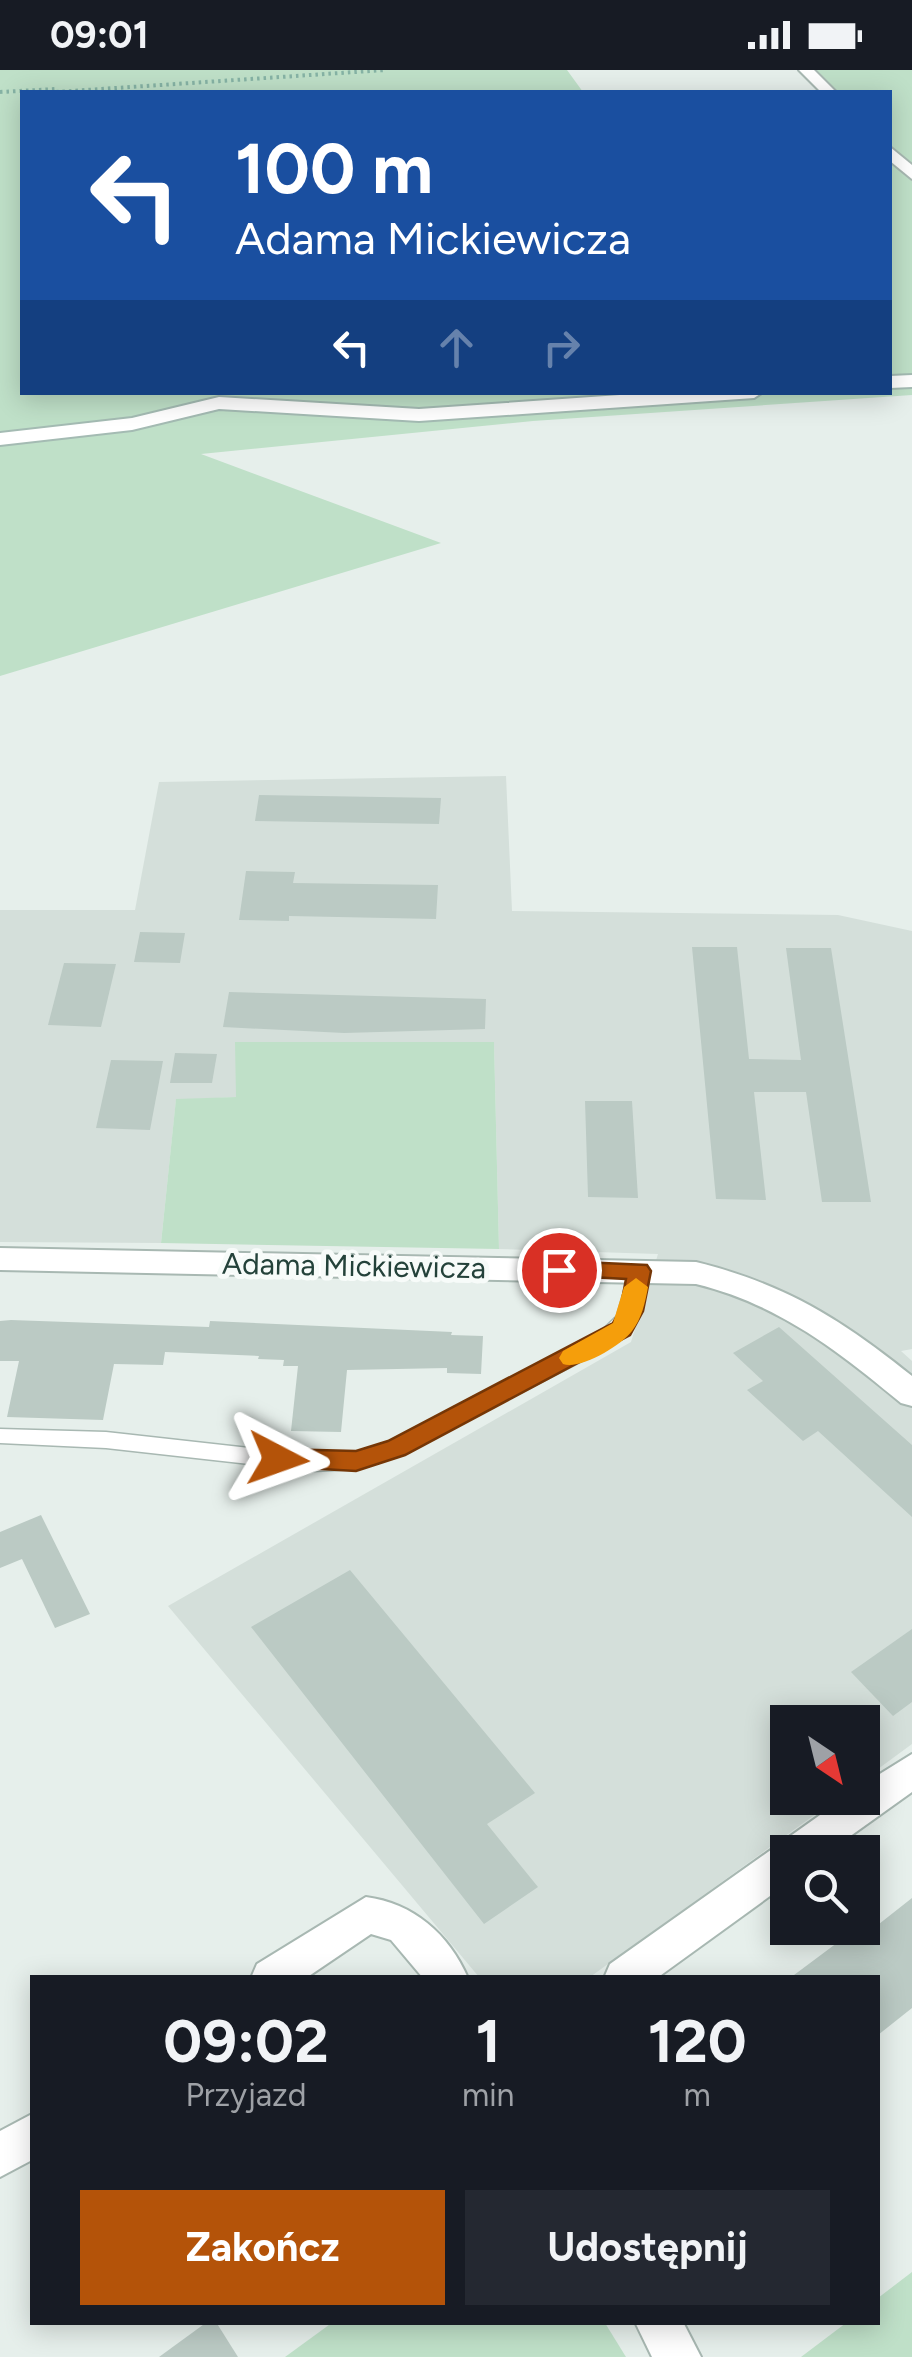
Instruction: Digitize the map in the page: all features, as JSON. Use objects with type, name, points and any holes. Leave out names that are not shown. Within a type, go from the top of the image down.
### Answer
[{"type":"street","points":[[806,70],[827,90]]},
{"type":"street","points":[[892,154],[912,174]]},
{"type":"street","points":[[0,439],[156,420],[219,403],[419,415],[710,395]]},
{"type":"street","name":"Adama Mickiewicza","points":[[0,1260],[696,1273],[737,1281],[819,1318],[912,1394]]},
{"type":"street","points":[[822,1835],[912,1771]]},
{"type":"street","points":[[628,1975],[770,1873]]},
{"type":"street","points":[[276,1975],[366,1915],[385,1916],[406,1925],[446,1975]]},
{"type":"street","points":[[0,2156],[30,2136]]},
{"type":"street","points":[[659,2325],[678,2357]]},
{"type":"lane","points":[[0,1436],[106,1440],[312,1463],[356,1461],[396,1448],[602,1342],[621,1329],[632,1311],[639,1271]]},
{"type":"path","points":[[72,90],[384,70]]},
{"type":"shaded area","points":[[506,776],[512,911],[838,915],[912,931],[912,1349],[901,1351],[912,1361],[912,1744],[880,1768],[880,1705],[770,1705],[770,1815],[814,1815],[787,1835],[770,1835],[770,1847],[593,1975],[477,1975],[168,1606],[631,1342],[658,1254],[499,1249],[494,1043],[236,1097],[176,1100],[161,1243],[0,1242],[0,910],[135,910],[159,782]]},
{"type":"green space","points":[[0,70],[567,70],[582,90],[20,90],[20,395],[892,395],[892,90],[832,90],[813,70],[912,70],[912,395],[533,421],[201,454],[441,543],[0,676]]},
{"type":"green space","points":[[235,1042],[494,1042],[499,1249],[161,1243],[176,1099],[236,1097]]},
{"type":"green space","points":[[912,2272],[912,2357],[801,2357],[843,2325],[880,2325],[880,2296]]},
{"type":"green space","points":[[329,2325],[606,2325],[626,2357],[285,2357]]},
{"type":"building","points":[[259,795],[441,798],[439,824],[255,821]]},
{"type":"building","points":[[246,871],[295,872],[293,883],[438,885],[436,919],[289,916],[289,921],[239,920]]},
{"type":"building","points":[[140,932],[185,933],[180,963],[134,962]]},
{"type":"building","points":[[692,947],[737,947],[749,1059],[801,1060],[786,948],[831,948],[871,1202],[822,1202],[806,1092],[754,1092],[766,1200],[716,1199]]},
{"type":"building","points":[[64,963],[116,964],[101,1027],[48,1025]]},
{"type":"building","points":[[229,992],[486,999],[485,1029],[344,1033],[223,1027]]},
{"type":"building","points":[[175,1053],[217,1054],[212,1083],[170,1083]]},
{"type":"building","points":[[111,1060],[163,1061],[150,1130],[96,1128]]},
{"type":"building","points":[[585,1101],[632,1101],[638,1198],[588,1197]]},
{"type":"building","points":[[0,1321],[209,1327],[210,1321],[452,1332],[451,1335],[483,1336],[481,1374],[447,1373],[447,1368],[347,1370],[341,1432],[291,1431],[298,1366],[283,1366],[284,1360],[258,1359],[259,1356],[165,1352],[163,1365],[114,1364],[103,1420],[7,1417],[19,1361],[0,1361]]},
{"type":"building","points":[[779,1327],[912,1445],[912,1517],[818,1431],[803,1441],[747,1390],[763,1381],[733,1353]]},
{"type":"building","points":[[41,1515],[90,1614],[55,1628],[22,1559],[0,1568],[0,1532]]},
{"type":"building","points":[[350,1570],[535,1793],[487,1824],[538,1887],[484,1924],[251,1627]]},
{"type":"building","points":[[912,1629],[912,1702],[893,1716],[851,1672]]},
{"type":"building","points":[[912,1898],[912,2008],[880,2033],[880,1975],[794,1975],[834,1945],[880,1945],[880,1923]]},
{"type":"building","points":[[203,2325],[218,2325],[238,2357],[159,2357]]},
{"type":"slow traffic","points":[[571,1358],[621,1329],[632,1311],[636,1287]]},
{"type":"route","points":[[278,1459],[312,1463],[356,1461],[396,1448],[621,1329],[632,1311],[639,1271],[559,1270]]}]
